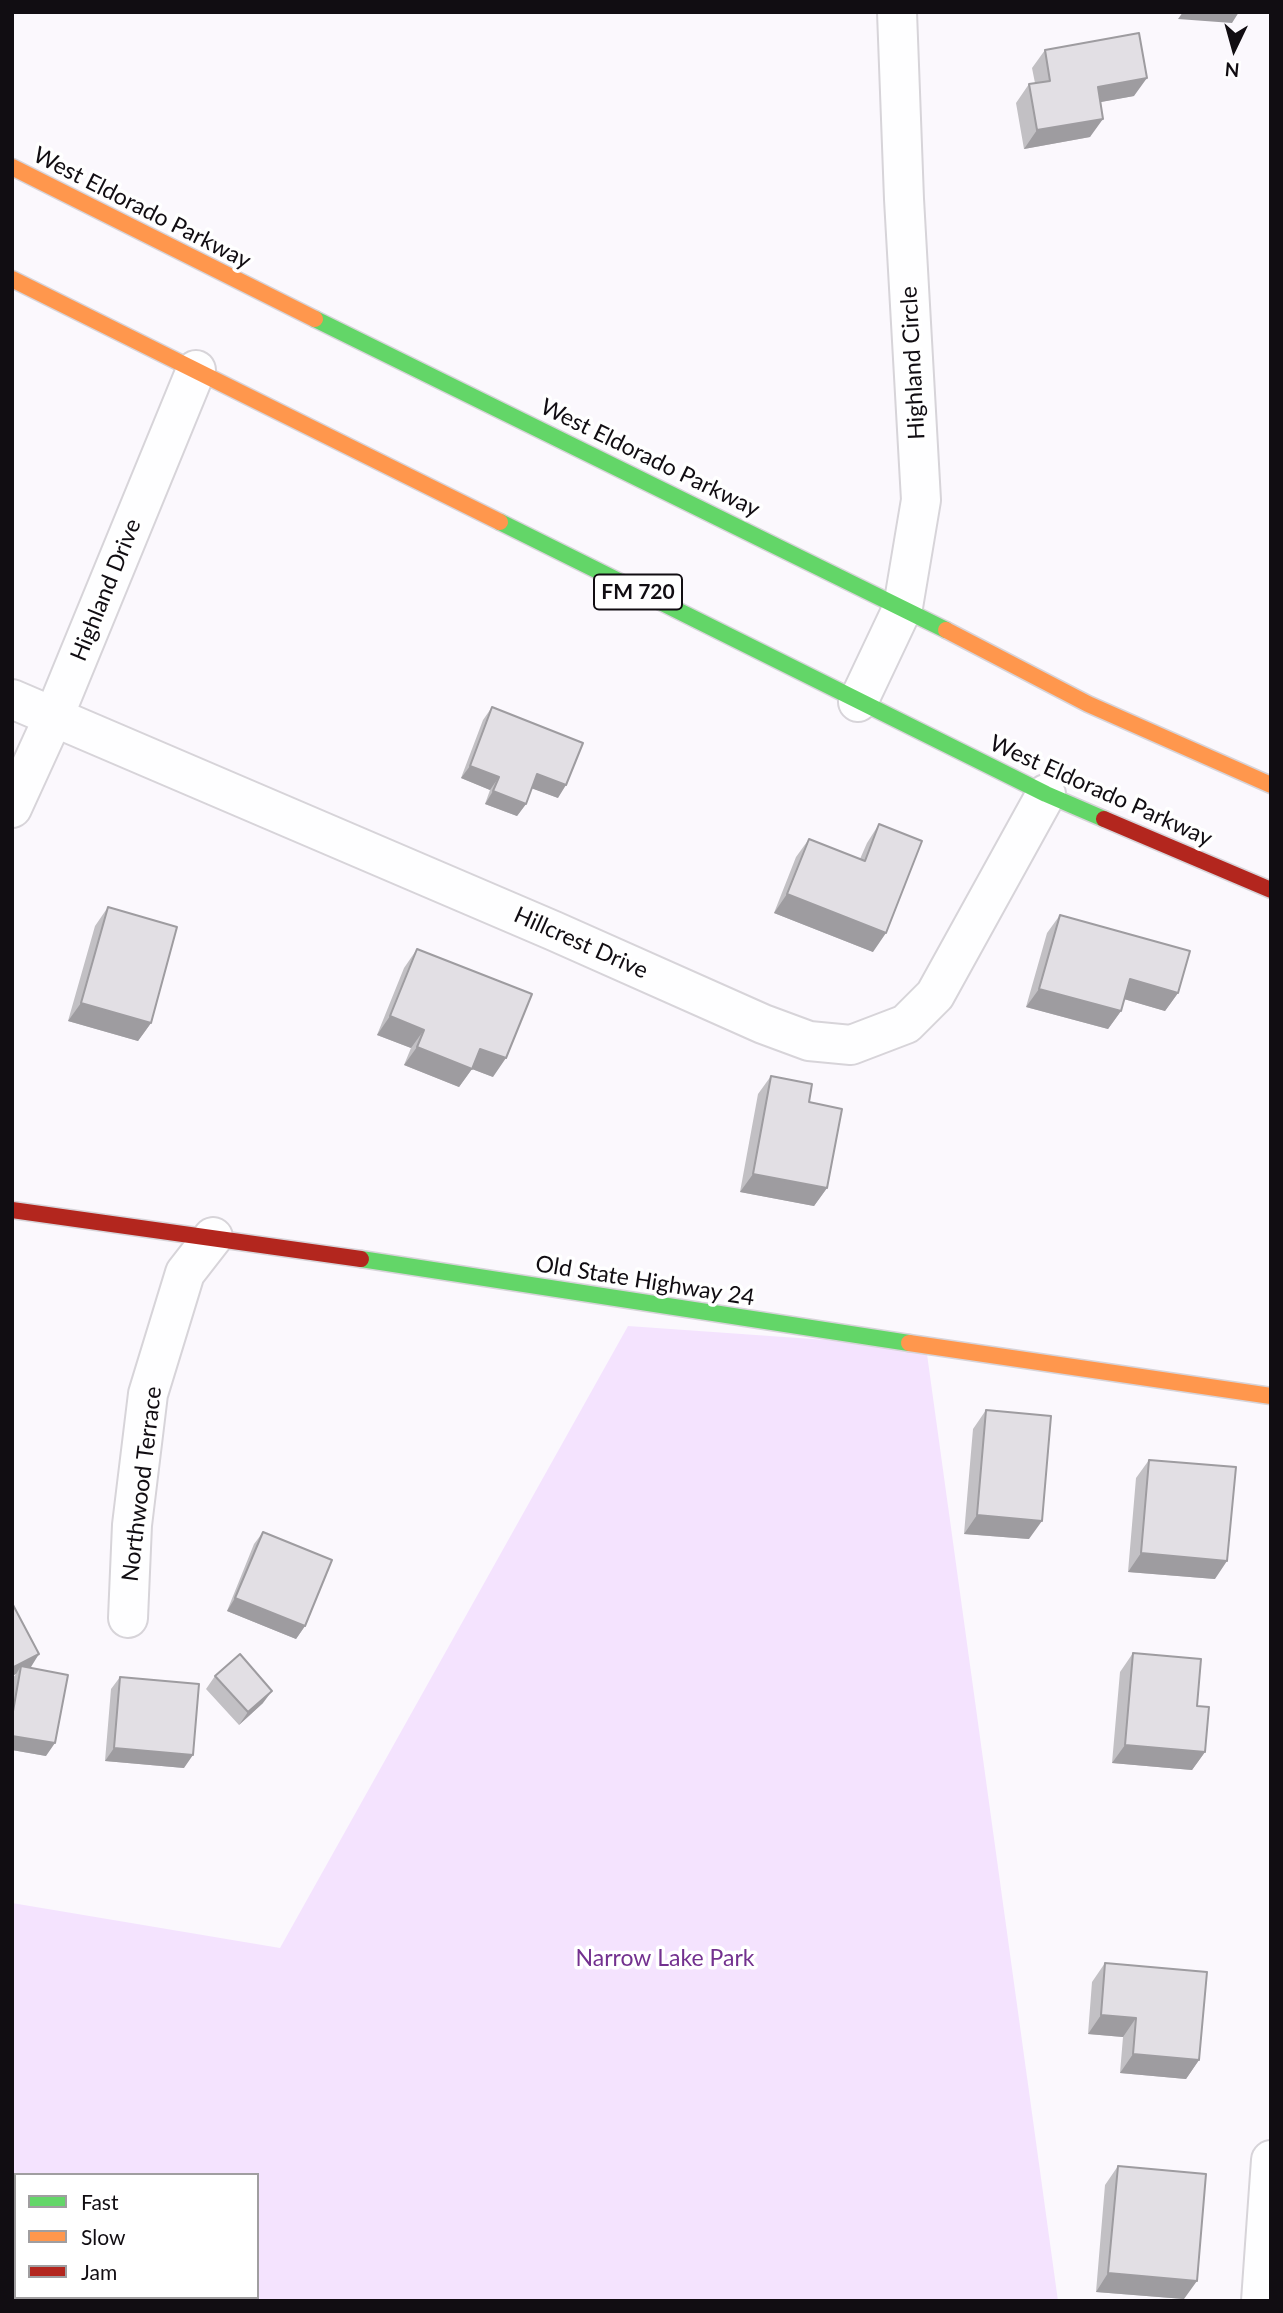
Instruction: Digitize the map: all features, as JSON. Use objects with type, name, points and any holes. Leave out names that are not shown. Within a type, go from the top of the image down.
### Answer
[{"type":"main road","name":"West Eldorado Parkway","points":[[12,167],[227,276],[903,607],[1088,704],[1271,785]]},
{"type":"main road","name":"West Eldorado Parkway","points":[[12,279],[1045,794],[1271,890]]},
{"type":"main road","name":"Old State Highway 24","points":[[12,1210],[213,1237],[926,1347],[1271,1396]]},
{"type":"street","name":"Highland Circle","points":[[858,702],[903,607],[921,500],[904,199],[897,12]]},
{"type":"street","name":"Highland Drive","points":[[12,808],[54,716],[196,370]]},
{"type":"street","name":"Hillcrest Drive","points":[[12,699],[554,930],[763,1024],[809,1041],[851,1045],[906,1024],[935,995],[1045,794]]},
{"type":"street","name":"Northwood Terrace","points":[[128,1618],[132,1525],[148,1394],[185,1273],[213,1237]]},
{"type":"street","points":[[1261,2301],[1271,2160]]},
{"type":"green space","name":"Narrow Lake Park","points":[[628,1326],[926,1347],[1058,2301],[109,2301],[259,2299],[259,2173],[14,2173],[12,2274],[12,1903],[280,1948]]},
{"type":"building","points":[[1139,33],[1147,78],[1098,87],[1103,119],[1037,130],[1029,84],[1050,81],[1045,50]]},
{"type":"building","points":[[492,707],[583,743],[566,785],[537,774],[526,804],[493,791],[499,777],[470,766]]},
{"type":"building","points":[[879,824],[922,841],[886,933],[787,894],[809,839],[865,861]]},
{"type":"building","points":[[108,907],[177,927],[151,1023],[81,1003]]},
{"type":"building","points":[[1060,915],[1190,951],[1178,993],[1130,979],[1121,1011],[1039,989]]},
{"type":"building","points":[[417,949],[532,994],[506,1058],[480,1049],[472,1069],[417,1047],[424,1030],[390,1016]]},
{"type":"building","points":[[771,1076],[812,1084],[809,1102],[842,1109],[827,1188],[753,1174]]},
{"type":"building","points":[[986,1410],[1051,1416],[1042,1521],[977,1515]]},
{"type":"building","points":[[1149,1460],[1236,1467],[1227,1561],[1141,1553]]},
{"type":"building","points":[[263,1532],[332,1560],[305,1626],[235,1598]]},
{"type":"building","points":[[12,1603],[39,1654],[12,1668]]},
{"type":"building","points":[[1133,1653],[1201,1659],[1197,1706],[1209,1707],[1205,1752],[1125,1745]]},
{"type":"building","points":[[240,1654],[272,1691],[248,1712],[215,1676]]},
{"type":"building","points":[[21,1666],[68,1675],[55,1743],[12,1736],[12,1717]]},
{"type":"building","points":[[120,1677],[199,1684],[193,1755],[114,1748]]},
{"type":"building","points":[[1105,1963],[1207,1972],[1199,2060],[1133,2054],[1136,2018],[1101,2015]]},
{"type":"building","points":[[1118,2166],[1206,2174],[1197,2281],[1108,2273]]},
{"type":"traffic: fast","points":[[315,319],[946,630]]},
{"type":"traffic: fast","points":[[500,522],[1046,794],[1104,819]]},
{"type":"traffic: fast","points":[[361,1259],[909,1343]]},
{"type":"traffic: slow","points":[[12,167],[315,319]]},
{"type":"traffic: slow","points":[[12,279],[500,522]]},
{"type":"traffic: slow","points":[[946,630],[1088,704],[1271,785]]},
{"type":"traffic: slow","points":[[909,1343],[1271,1396]]},
{"type":"traffic: jam","points":[[1104,819],[1271,890]]},
{"type":"traffic: jam","points":[[12,1210],[361,1259]]}]
